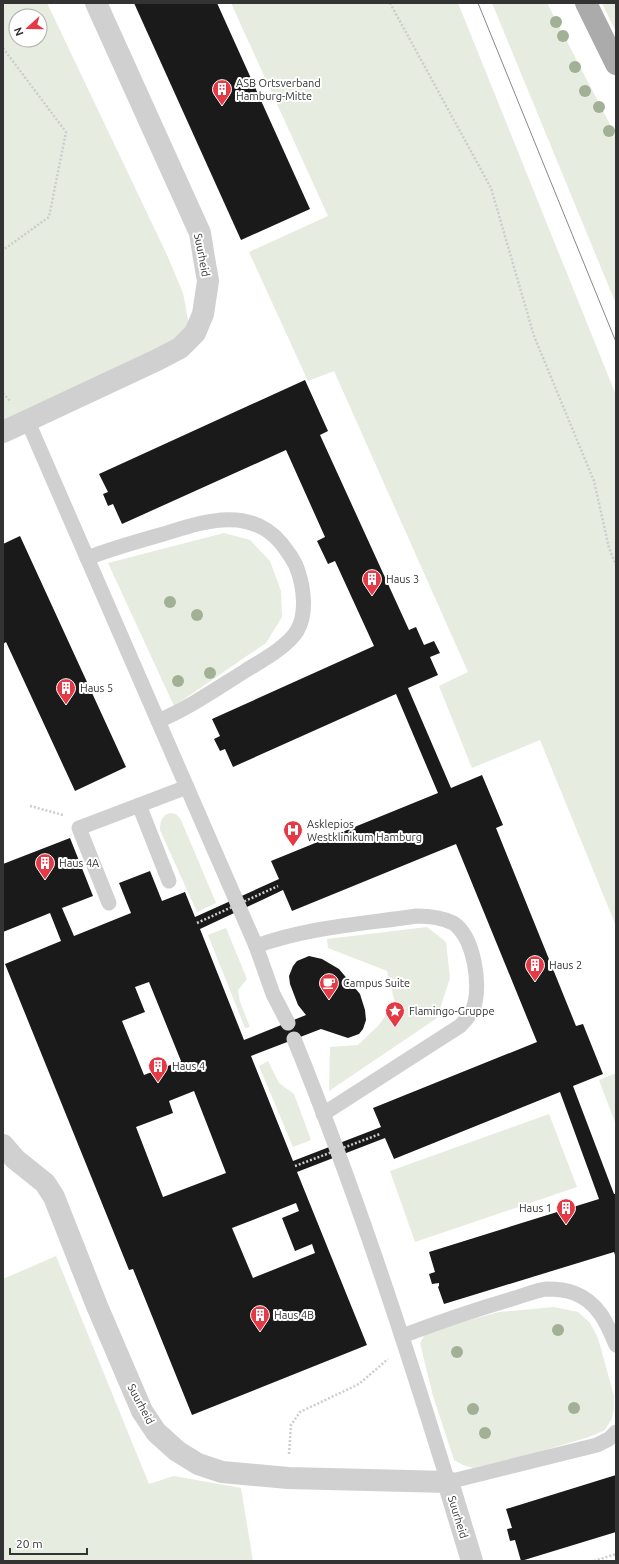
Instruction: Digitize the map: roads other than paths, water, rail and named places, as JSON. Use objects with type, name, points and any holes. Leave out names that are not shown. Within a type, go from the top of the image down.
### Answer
[{"type":"main road","points":[[586,3],[616,64]]},
{"type":"street","name":"Suurheid","points":[[3,432],[28,422],[180,348],[194,333],[203,314],[208,281],[200,233],[96,3]]},
{"type":"street","name":"Suurheid","points":[[3,1145],[15,1159],[45,1183],[54,1197],[132,1391],[142,1412],[156,1432],[177,1451],[198,1464],[222,1472],[288,1478],[448,1482],[472,1561]]},
{"type":"lane","points":[[28,422],[256,946],[273,994],[288,1022]]},
{"type":"lane","points":[[87,558],[211,520],[232,520],[248,522],[266,530],[278,539],[290,554],[297,567],[303,593],[303,610],[297,631],[288,642],[182,711],[158,721]]},
{"type":"lane","points":[[109,904],[80,828],[187,786]]},
{"type":"lane","points":[[139,805],[169,881]]},
{"type":"lane","points":[[256,946],[286,936],[309,931],[417,916],[442,918],[454,924],[462,932],[468,945],[477,984],[476,996],[473,1009],[460,1026],[323,1114]]},
{"type":"lane","points":[[294,1039],[368,1232],[404,1340],[448,1482],[597,1445],[609,1439],[616,1432]]},
{"type":"lane","points":[[404,1340],[504,1301],[546,1290],[560,1290],[574,1292],[588,1301],[600,1312],[616,1345]]},
{"type":"tram line","points":[[478,3],[616,342]]},
{"type":"place","name":"ASB Ortsverband Hamburg-Mitte","points":[[222,106]]},
{"type":"place","name":"Haus 3","points":[[372,596]]},
{"type":"place","name":"Haus 5","points":[[66,705]]},
{"type":"place","name":"Asklepios Westklinikum Hamburg","points":[[293,847]]},
{"type":"place","name":"Haus 4A","points":[[45,880]]},
{"type":"place","name":"Haus 2","points":[[535,982]]},
{"type":"place","name":"Campus Suite","points":[[329,1000]]},
{"type":"place","name":"Flamingo-Gruppe","points":[[395,1028]]},
{"type":"place","name":"Haus 4","points":[[158,1083]]},
{"type":"place","name":"Haus 1","points":[[566,1225]]},
{"type":"place","name":"Haus 4B","points":[[260,1332]]}]
